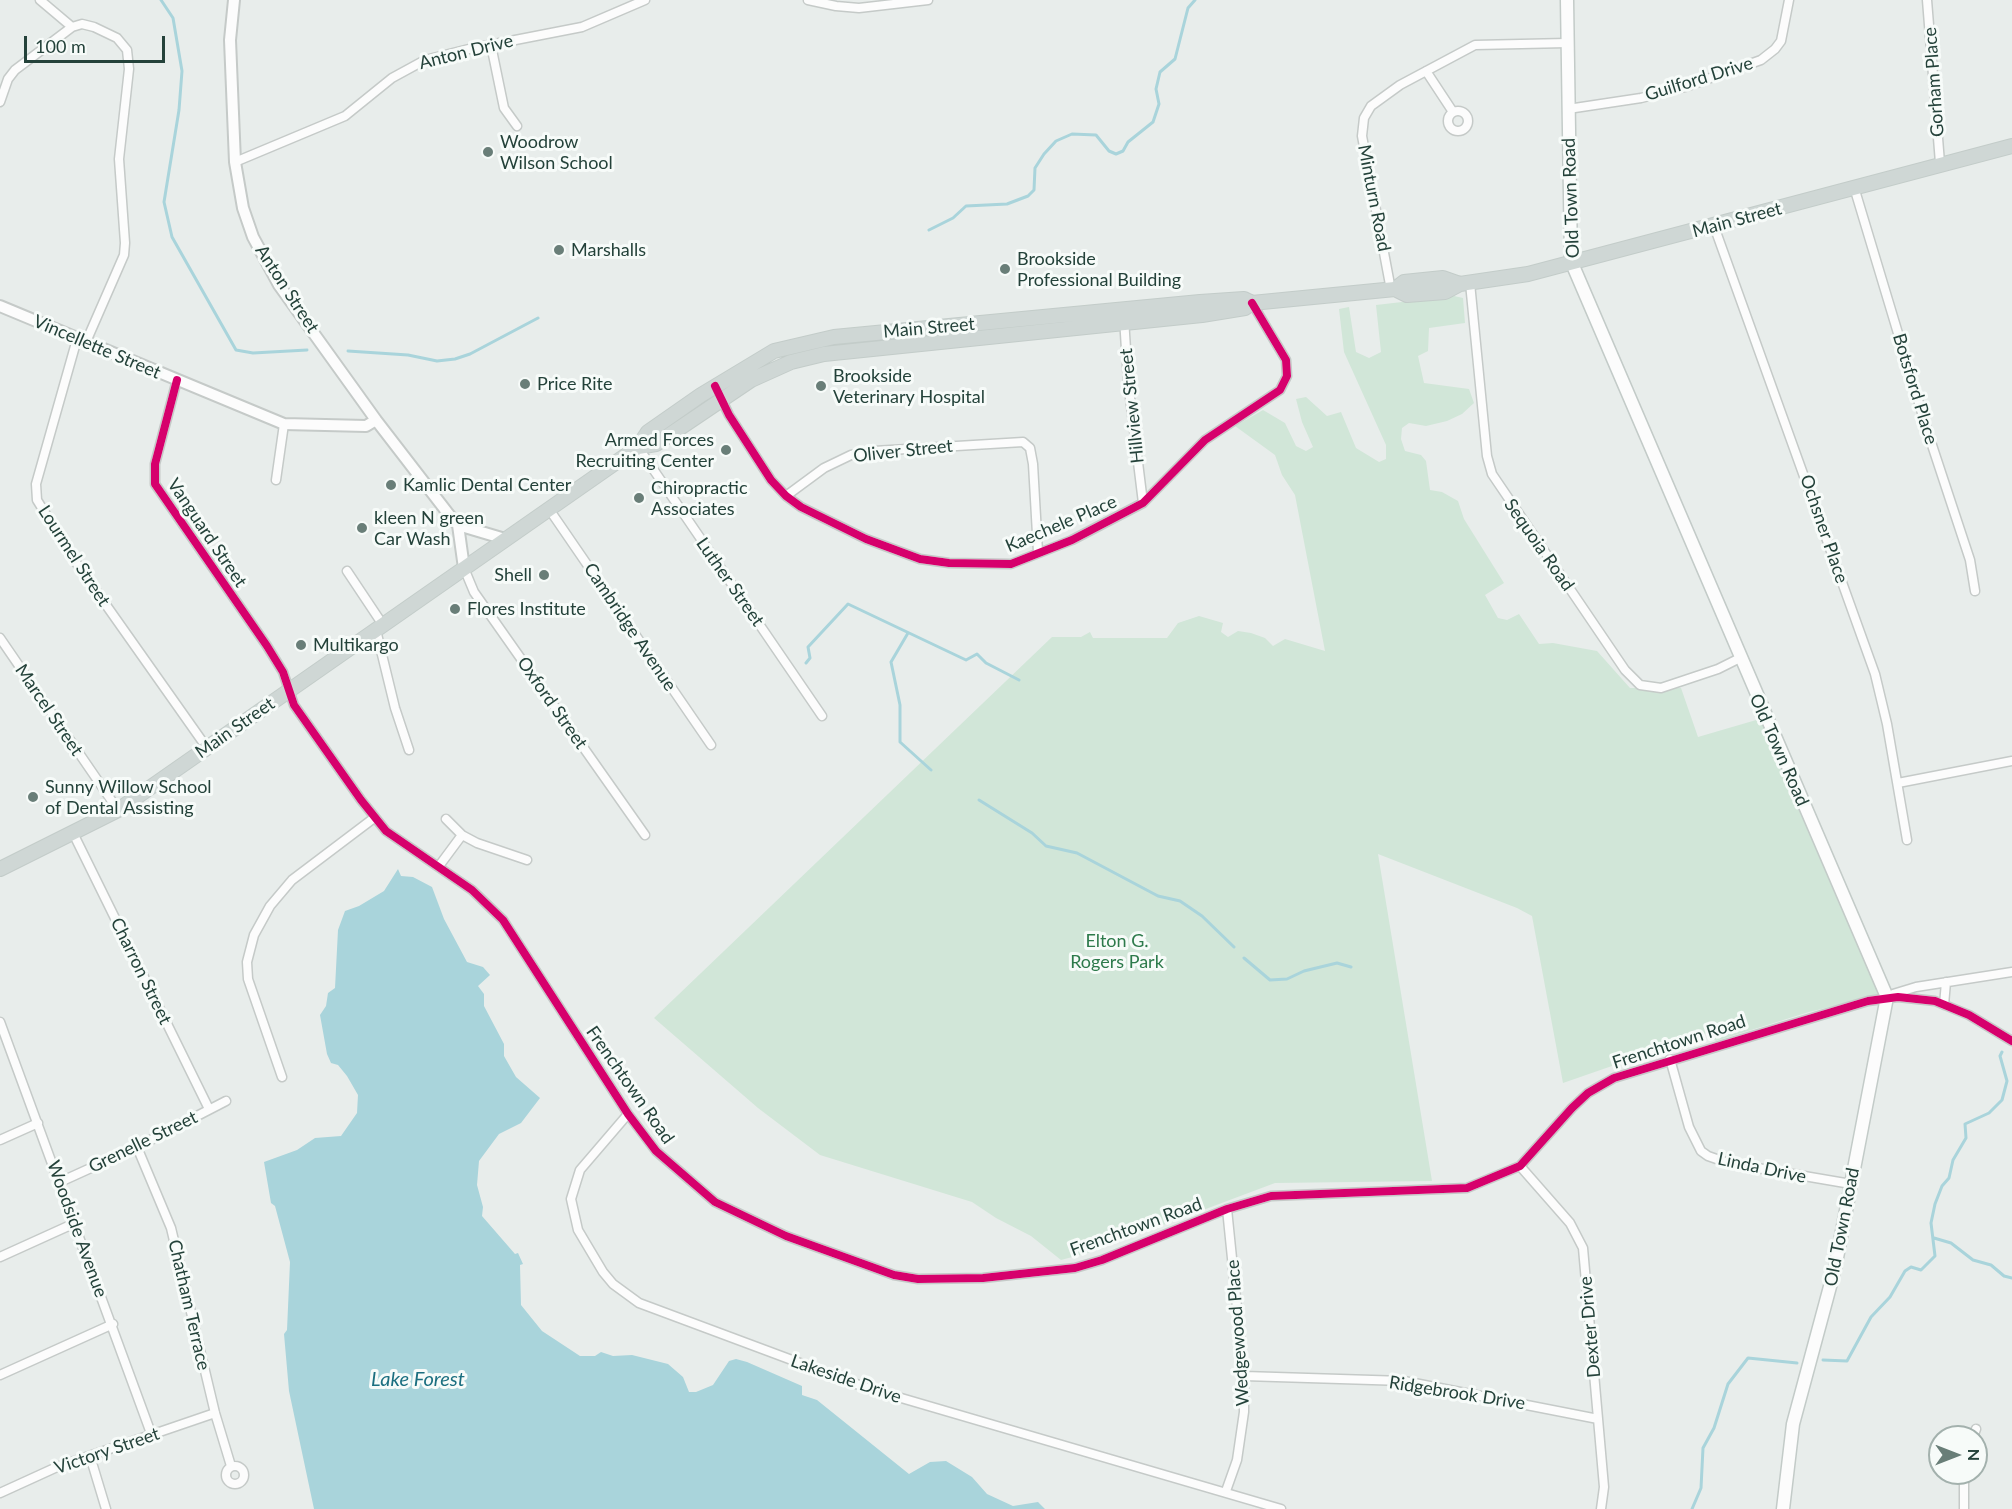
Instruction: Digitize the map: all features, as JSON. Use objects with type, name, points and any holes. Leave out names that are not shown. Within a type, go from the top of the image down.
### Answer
[{"type":"main road","name":"Old Town Road","points":[[1567,0],[1571,261],[1887,997],[1833,1276],[1793,1424],[1783,1509]]},
{"type":"main road","name":"Main Street","points":[[0,869],[118,810],[638,447],[656,444],[718,392],[774,351],[818,340],[929,335],[1124,316],[1224,312],[1245,308],[1252,303],[1393,289],[1404,282],[1443,278],[1465,283],[1528,274],[1571,261],[1714,226],[1940,163],[2012,146]]},
{"type":"main road","name":"Main Street","points":[[718,392],[769,371],[824,354],[929,335]]},
{"type":"main road","points":[[818,340],[824,354]]},
{"type":"street","points":[[0,102],[8,79],[15,70],[72,27],[40,0]]},
{"type":"street","name":"Anton Street","points":[[234,0],[230,40],[235,162],[243,208],[253,237],[279,285],[341,368],[376,420]]},
{"type":"street","name":"Anton Drive","points":[[235,162],[345,116],[408,68],[447,54],[582,27],[645,0]]},
{"type":"street","points":[[808,0],[859,8],[928,0]]},
{"type":"street","name":"Guilford Drive","points":[[1568,109],[1641,98],[1685,87],[1761,60],[1775,50],[1781,41],[1789,0]]},
{"type":"street","name":"Gorham Place","points":[[1928,0],[1940,163]]},
{"type":"street","name":"Lourmel Street","points":[[72,27],[82,24],[117,38],[123,43],[130,59],[119,159],[124,249],[82,340],[37,476],[37,500],[75,561],[207,748]]},
{"type":"street","name":"Minturn Road","points":[[1393,289],[1362,127],[1367,112],[1377,100],[1475,45],[1567,43]]},
{"type":"street","points":[[491,45],[504,108],[518,126]]},
{"type":"street","points":[[1426,71],[1453,112]]},
{"type":"street","name":"Botsford Place","points":[[1854,187],[1928,433],[1970,560],[1975,591]]},
{"type":"street","name":"Ochsner Place","points":[[1714,226],[1875,674],[1898,783],[1907,840]]},
{"type":"street","name":"Sequoia Road","points":[[1465,283],[1487,456],[1492,474],[1625,670],[1640,685],[1661,688],[1718,669],[1740,658]]},
{"type":"street","name":"Kaechele Place","points":[[718,392],[752,452],[786,496],[801,507],[866,539],[920,559],[999,566],[1023,561],[1038,552],[1072,540],[1143,503],[1205,440],[1274,395],[1285,383],[1286,360],[1252,303]]},
{"type":"street","name":"Vincellette Street","points":[[0,306],[284,424],[366,426],[376,420]]},
{"type":"street","name":"Hillview Street","points":[[1124,316],[1143,503]]},
{"type":"street","name":"Vanguard Street","points":[[177,380],[155,464],[155,484],[267,646],[283,672],[290,690]]},
{"type":"street","points":[[376,420],[458,525],[464,568]]},
{"type":"street","points":[[276,480],[284,424]]},
{"type":"street","name":"Oliver Street","points":[[786,496],[842,458],[863,452],[1011,441],[1027,443],[1034,464],[1038,552]]},
{"type":"street","name":"Luther Street","points":[[638,447],[822,716]]},
{"type":"street","name":"Cambridge Avenue","points":[[549,508],[711,745]]},
{"type":"street","points":[[458,525],[505,539]]},
{"type":"street","name":"Oxford Street","points":[[464,568],[474,592],[645,835]]},
{"type":"street","points":[[347,571],[380,627],[395,708],[409,750]]},
{"type":"street","name":"Marcel Street","points":[[0,638],[118,810]]},
{"type":"street","name":"Frenchtown Road","points":[[290,690],[294,705],[386,831],[483,899],[503,920],[628,1114],[656,1150],[676,1170],[730,1211],[786,1236],[894,1275],[918,1279],[983,1278],[1075,1268],[1102,1260],[1227,1209],[1285,1194],[1467,1188],[1520,1166],[1588,1093],[1622,1075],[1887,997],[1915,997],[1944,1005],[1969,1015],[2012,1041]]},
{"type":"street","points":[[1898,783],[2012,761]]},
{"type":"street","points":[[282,1077],[248,979],[247,962],[254,935],[270,906],[291,879],[375,818]]},
{"type":"street","points":[[446,819],[462,835],[503,853],[527,860]]},
{"type":"street","name":"Charron Street","points":[[73,833],[209,1109]]},
{"type":"street","points":[[439,866],[462,835]]},
{"type":"street","points":[[1887,997],[1904,990],[2012,972]]},
{"type":"street","points":[[1944,1005],[1946,982]]},
{"type":"street","name":"Woodside Avenue","points":[[0,1022],[152,1436]]},
{"type":"street","name":"Linda Drive","points":[[1670,1059],[1689,1127],[1701,1151],[1708,1156],[1728,1163],[1851,1185]]},
{"type":"street","name":"Grenelle Street","points":[[60,1182],[137,1147],[226,1101]]},
{"type":"street","name":"Lakeside Drive","points":[[628,1114],[580,1170],[574,1182],[571,1199],[578,1230],[603,1272],[613,1284],[639,1303],[867,1388],[1226,1491],[1281,1509]]},
{"type":"street","points":[[0,1140],[38,1123]]},
{"type":"street","name":"Chatham Terrace","points":[[137,1147],[171,1228],[215,1413],[231,1466]]},
{"type":"street","name":"Dexter Drive","points":[[1520,1166],[1570,1223],[1582,1248],[1604,1487],[1601,1509]]},
{"type":"street","name":"Wedgewood Place","points":[[1226,1491],[1240,1444],[1244,1412],[1244,1376],[1227,1209]]},
{"type":"street","points":[[0,1257],[75,1223]]},
{"type":"street","points":[[0,1375],[112,1324]]},
{"type":"street","name":"Ridgebrook Drive","points":[[1244,1376],[1404,1381],[1598,1419]]},
{"type":"street","name":"Victory Street","points":[[0,1493],[90,1456],[215,1413]]},
{"type":"street","points":[[90,1456],[106,1509]]},
{"type":"street","points":[[1964,1485],[1964,1509]]},
{"type":"green space","name":"Elton G. Rogers Park","points":[[1454,296],[1463,298],[1465,323],[1429,328],[1428,351],[1418,356],[1424,383],[1469,389],[1474,403],[1462,414],[1447,421],[1426,426],[1409,423],[1402,428],[1401,439],[1405,451],[1421,455],[1426,461],[1430,490],[1442,492],[1458,501],[1464,519],[1504,583],[1485,595],[1498,618],[1507,620],[1519,614],[1539,644],[1553,643],[1597,651],[1630,688],[1681,688],[1698,737],[1763,718],[1884,994],[1809,1012],[1716,1041],[1707,1033],[1563,1083],[1532,916],[1517,908],[1378,854],[1432,1181],[1275,1183],[1091,1252],[1061,1260],[1031,1236],[996,1218],[972,1202],[820,1155],[758,1108],[654,1018],[1052,637],[1081,637],[1090,632],[1093,638],[1167,638],[1178,623],[1199,616],[1223,623],[1221,632],[1228,637],[1238,631],[1265,638],[1273,646],[1285,639],[1325,651],[1295,495],[1282,475],[1275,455],[1235,426],[1263,410],[1285,423],[1296,446],[1306,451],[1313,447],[1302,422],[1296,399],[1306,397],[1327,416],[1341,412],[1356,448],[1379,462],[1386,459],[1386,445],[1344,352],[1339,309],[1349,307],[1356,352],[1369,358],[1381,352],[1376,305]]},
{"type":"water","name":"Lake Forest","points":[[398,869],[401,876],[413,877],[432,887],[444,919],[467,962],[483,967],[490,975],[478,986],[484,994],[484,1006],[504,1044],[504,1056],[516,1077],[540,1098],[521,1123],[499,1134],[479,1161],[477,1185],[483,1207],[482,1216],[515,1254],[518,1253],[523,1264],[520,1265],[521,1305],[542,1331],[580,1356],[595,1356],[601,1352],[613,1356],[632,1355],[668,1364],[683,1377],[689,1392],[696,1392],[713,1385],[729,1361],[736,1359],[747,1362],[802,1386],[802,1395],[817,1400],[909,1474],[930,1462],[946,1461],[972,1477],[987,1494],[1013,1506],[1038,1502],[1045,1509],[314,1509],[289,1391],[284,1334],[287,1330],[290,1262],[275,1206],[271,1203],[264,1162],[297,1150],[315,1138],[341,1136],[357,1113],[358,1095],[338,1065],[331,1063],[327,1054],[320,1015],[326,1006],[328,993],[335,988],[338,930],[345,911],[359,906],[384,891]]},
{"type":"waterway","points":[[161,0],[173,18],[182,71],[179,110],[164,202],[172,237],[236,350],[253,353],[307,350]]},
{"type":"waterway","points":[[929,230],[953,218],[966,206],[1007,204],[1028,196],[1034,190],[1035,168],[1044,154],[1056,141],[1072,134],[1096,135],[1109,151],[1116,154],[1123,151],[1128,142],[1153,122],[1159,104],[1156,89],[1160,72],[1175,59],[1188,8],[1195,0]]},
{"type":"waterway","points":[[348,351],[408,355],[437,361],[455,359],[470,354],[538,318]]},
{"type":"waterway","points":[[806,663],[810,658],[808,647],[848,604],[966,660],[977,654],[986,663],[1019,680]]},
{"type":"waterway","points":[[908,633],[891,662],[900,705],[900,742],[931,770]]},
{"type":"waterway","points":[[979,800],[1032,833],[1046,846],[1077,853],[1158,896],[1180,901],[1202,916],[1234,947]]},
{"type":"waterway","points":[[1244,958],[1270,980],[1287,979],[1304,971],[1337,963],[1351,967]]},
{"type":"waterway","points":[[1823,1360],[1847,1361],[1871,1317],[1890,1297],[1905,1271],[1911,1267],[1921,1270],[1935,1256],[1931,1223],[1935,1204],[1942,1186],[1949,1178],[1953,1160],[1966,1138],[1965,1124],[1989,1113],[2002,1100],[2007,1081],[2000,1056],[2002,1052]]},
{"type":"waterway","points":[[1934,1238],[1951,1243],[1973,1260],[1991,1265],[2004,1276],[2012,1278]]},
{"type":"waterway","points":[[1692,1509],[1701,1488],[1703,1448],[1714,1428],[1728,1384],[1748,1358],[1797,1363]]},
{"type":"cycle path","points":[[715,386],[729,415],[771,480],[786,496],[801,507],[866,539],[920,559],[949,563],[1011,564],[1072,540],[1143,503],[1205,440],[1280,390],[1287,376],[1286,360],[1252,303]]},
{"type":"cycle path","points":[[177,380],[155,464],[155,484],[267,646],[283,672],[294,705],[361,800],[386,831],[472,890],[503,920],[628,1114],[656,1151],[715,1202],[786,1236],[894,1275],[918,1279],[983,1278],[1075,1268],[1102,1260],[1227,1209],[1271,1196],[1467,1188],[1520,1166],[1588,1093],[1614,1078],[1868,1001],[1898,997],[1935,1001],[1969,1015],[2012,1041]]},
{"type":"place","name":"Woodrow Wilson School","points":[[488,152]]},
{"type":"place","name":"Marshalls","points":[[559,250]]},
{"type":"place","name":"Brookside Professional Building","points":[[1005,269]]},
{"type":"place","name":"Price Rite","points":[[525,384]]},
{"type":"place","name":"Brookside Veterinary Hospital","points":[[821,386]]},
{"type":"place","name":"Armed Forces Recruiting Center","points":[[726,450]]},
{"type":"place","name":"Kamlic Dental Center","points":[[391,485]]},
{"type":"place","name":"Chiropractic Associates","points":[[639,498]]},
{"type":"place","name":"kleen N green Car Wash","points":[[362,528]]},
{"type":"place","name":"Shell","points":[[544,575]]},
{"type":"place","name":"Flores Institute","points":[[455,609]]},
{"type":"place","name":"Multikargo","points":[[301,645]]},
{"type":"place","name":"Sunny Willow School of Dental Assisting","points":[[33,797]]}]
